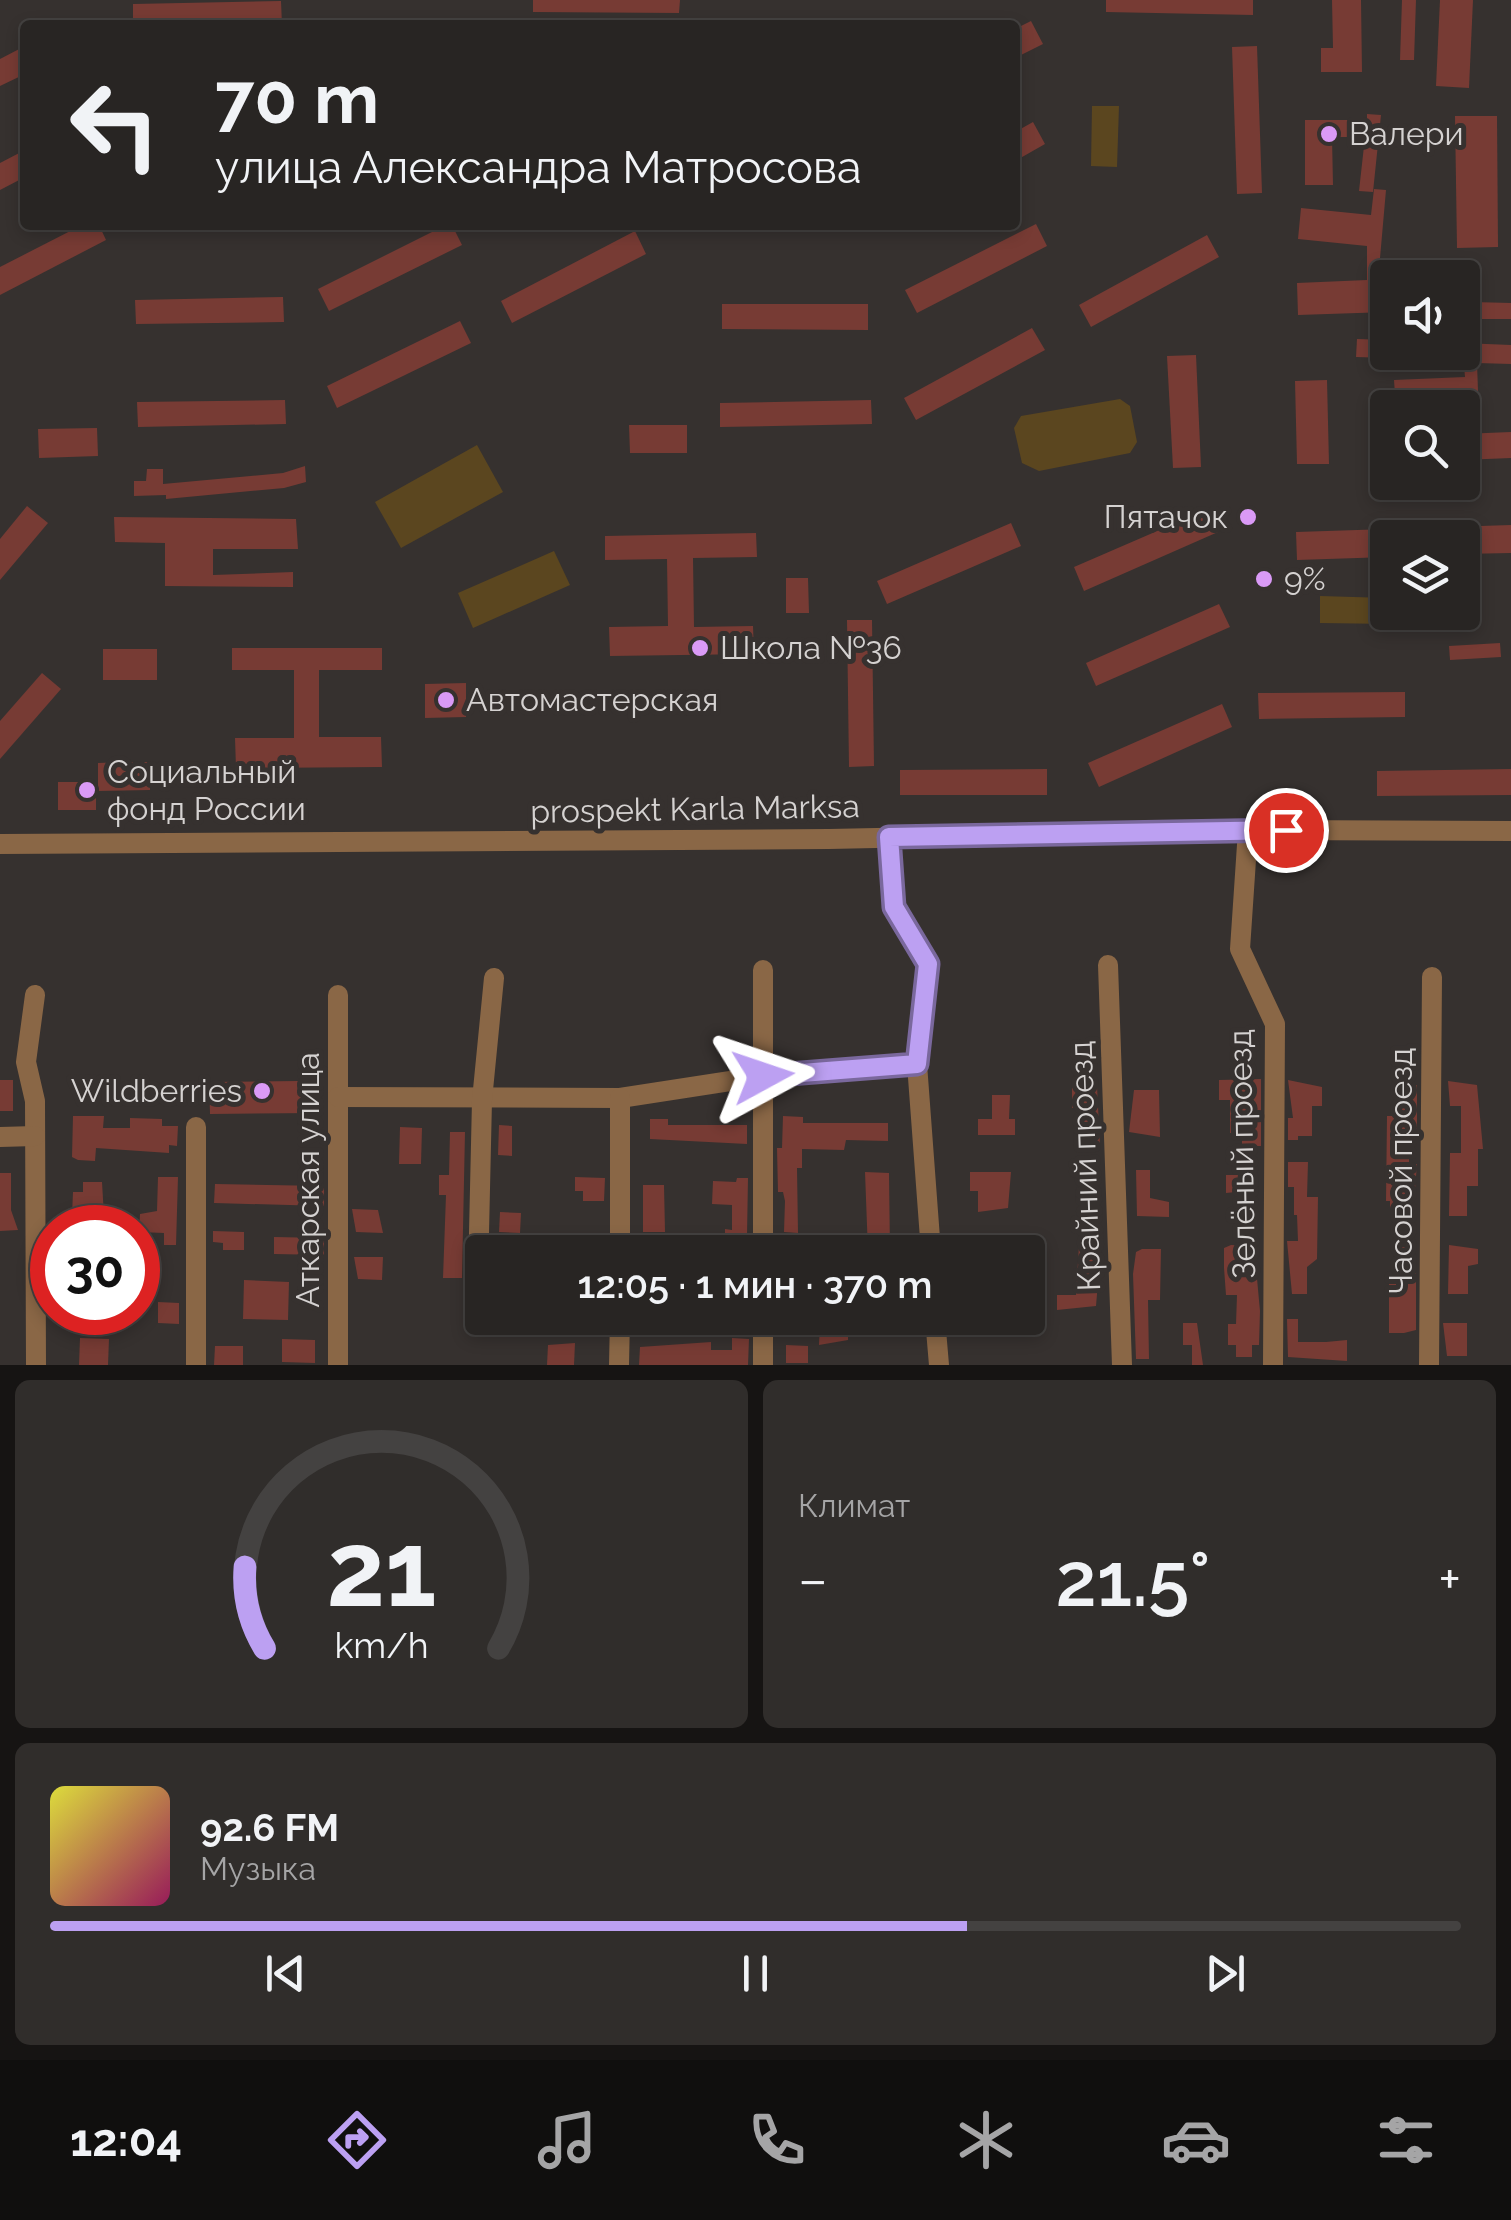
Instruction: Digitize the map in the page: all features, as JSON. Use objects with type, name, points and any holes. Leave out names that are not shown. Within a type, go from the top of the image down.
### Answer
[{"type":"street","name":"prospekt Karla Marksa","points":[[0,844],[1248,830],[1511,831]]},
{"type":"street","name":"Зелёный проезд","points":[[1248,830],[1240,948],[1275,1024],[1273,1365]]},
{"type":"street","points":[[889,837],[894,907],[928,964],[917,1064],[929,1235]]},
{"type":"street","name":"Крайний проезд","points":[[1108,965],[1122,1365]]},
{"type":"street","points":[[762,970],[763,1235]]},
{"type":"street","name":"Часовой проезд","points":[[1429,1365],[1432,977]]},
{"type":"street","points":[[478,1235],[482,1100],[494,978]]},
{"type":"street","points":[[35,995],[26,1062],[35,1101],[36,1365]]},
{"type":"street","name":"Аткарская улица","points":[[338,995],[338,1365]]},
{"type":"street","points":[[338,1098],[620,1098],[763,1076],[917,1064]]},
{"type":"street","points":[[620,1098],[620,1235]]},
{"type":"street","points":[[196,1127],[196,1365]]},
{"type":"street","points":[[0,1137],[35,1136]]},
{"type":"street","points":[[620,1335],[620,1365]]},
{"type":"street","points":[[763,1335],[763,1365]]},
{"type":"street","points":[[936,1335],[938,1365]]},
{"type":"shaded area","points":[[1092,106],[1119,106],[1117,167],[1091,166]]},
{"type":"shaded area","points":[[1120,399],[1130,406],[1137,442],[1130,453],[1039,471],[1022,463],[1014,428],[1021,416]]},
{"type":"shaded area","points":[[477,445],[503,492],[401,548],[375,502]]},
{"type":"shaded area","points":[[554,551],[570,585],[473,628],[458,593]]},
{"type":"shaded area","points":[[1320,596],[1370,597],[1370,624],[1320,623]]},
{"type":"building","points":[[533,0],[680,0],[679,13],[533,12]]},
{"type":"building","points":[[1106,0],[1253,0],[1253,15],[1106,12]]},
{"type":"building","points":[[1332,0],[1361,0],[1362,72],[1321,72],[1321,48],[1333,48]]},
{"type":"building","points":[[1402,0],[1416,0],[1414,60],[1400,60]]},
{"type":"building","points":[[1440,0],[1473,0],[1469,88],[1436,86]]},
{"type":"building","points":[[281,1],[282,20],[133,20],[133,4]]},
{"type":"building","points":[[1031,21],[1043,44],[1020,56],[1020,26]]},
{"type":"building","points":[[1257,46],[1262,193],[1237,194],[1232,47]]},
{"type":"building","points":[[20,49],[20,76],[0,86],[0,59]]},
{"type":"building","points":[[1367,114],[1381,115],[1373,192],[1359,191],[1365,137],[1332,137],[1333,185],[1305,185],[1305,120],[1367,120]]},
{"type":"building","points":[[1455,116],[1497,116],[1498,247],[1457,248]]},
{"type":"building","points":[[1033,122],[1045,144],[1020,158],[1020,129]]},
{"type":"building","points":[[20,153],[20,180],[0,190],[0,163]]},
{"type":"building","points":[[1374,189],[1386,190],[1380,260],[1370,260],[1370,313],[1298,315],[1297,283],[1367,280],[1367,246],[1298,239],[1301,208],[1371,215]]},
{"type":"building","points":[[1036,224],[1047,246],[917,313],[905,290]]},
{"type":"building","points":[[72,230],[101,230],[106,240],[0,295],[0,267]]},
{"type":"building","points":[[436,230],[454,230],[462,245],[329,311],[318,289]]},
{"type":"building","points":[[635,231],[646,254],[512,323],[501,301]]},
{"type":"building","points":[[1207,235],[1219,257],[1091,327],[1079,305]]},
{"type":"building","points":[[283,297],[284,322],[136,324],[135,300]]},
{"type":"building","points":[[1480,302],[1511,303],[1511,319],[1480,319]]},
{"type":"building","points":[[722,304],[868,304],[868,330],[722,329]]},
{"type":"building","points":[[460,321],[471,343],[337,408],[327,386]]},
{"type":"building","points":[[1032,328],[1045,350],[916,420],[904,398]]},
{"type":"building","points":[[1357,339],[1370,339],[1370,357],[1356,357]]},
{"type":"building","points":[[1480,344],[1511,345],[1511,364],[1480,363]]},
{"type":"building","points":[[1196,355],[1201,467],[1173,468],[1167,356]]},
{"type":"building","points":[[1464,370],[1477,370],[1478,390],[1395,390],[1394,380],[1465,377]]},
{"type":"building","points":[[1327,380],[1329,464],[1297,464],[1295,381]]},
{"type":"building","points":[[285,400],[286,424],[138,427],[137,402]]},
{"type":"building","points":[[871,400],[872,424],[720,427],[720,403]]},
{"type":"building","points":[[629,425],[687,425],[687,453],[630,453]]},
{"type":"building","points":[[97,428],[98,456],[39,458],[38,429]]},
{"type":"building","points":[[1511,432],[1511,458],[1480,459],[1480,433]]},
{"type":"building","points":[[305,466],[306,482],[284,488],[166,499],[166,495],[134,496],[134,481],[146,481],[147,469],[163,469],[163,484],[283,473]]},
{"type":"building","points":[[27,506],[48,523],[0,580],[0,539]]},
{"type":"building","points":[[1208,509],[1218,532],[1084,591],[1074,567]]},
{"type":"building","points":[[114,517],[296,519],[298,549],[213,549],[213,575],[293,572],[293,587],[165,586],[165,543],[115,542]]},
{"type":"building","points":[[1011,523],[1021,546],[887,604],[877,581]]},
{"type":"building","points":[[1511,525],[1511,553],[1480,554],[1480,526]]},
{"type":"building","points":[[1370,530],[1370,558],[1297,560],[1296,532]]},
{"type":"building","points":[[756,533],[757,557],[693,558],[694,627],[753,626],[754,654],[610,656],[609,627],[668,626],[667,559],[605,560],[605,536]]},
{"type":"building","points":[[786,578],[808,578],[809,613],[786,613]]},
{"type":"building","points":[[1219,604],[1230,627],[1096,686],[1086,663]]},
{"type":"building","points":[[847,620],[872,620],[874,766],[849,767]]},
{"type":"building","points":[[1500,643],[1501,657],[1450,660],[1449,646]]},
{"type":"building","points":[[232,648],[382,648],[382,670],[319,670],[319,737],[381,737],[382,767],[236,768],[235,738],[294,738],[294,670],[232,670]]},
{"type":"building","points":[[103,649],[157,649],[157,680],[103,680]]},
{"type":"building","points":[[42,673],[61,689],[0,759],[0,721]]},
{"type":"building","name":"Автомастерская","points":[[466,683],[466,717],[425,718],[425,684]]},
{"type":"building","points":[[1405,692],[1405,717],[1259,719],[1258,693]]},
{"type":"building","points":[[1222,704],[1232,727],[1099,787],[1088,763]]},
{"type":"building","points":[[150,762],[150,790],[98,791],[98,763]]},
{"type":"building","points":[[1047,769],[1047,795],[900,795],[900,770]]},
{"type":"building","points":[[1511,769],[1511,795],[1377,796],[1377,771]]},
{"type":"building","points":[[58,782],[96,782],[96,810],[58,810]]},
{"type":"building","points":[[1261,1079],[1261,1146],[1242,1146],[1242,1133],[1230,1133],[1230,1100],[1219,1100],[1219,1080]]},
{"type":"building","points":[[0,1080],[13,1080],[13,1111],[0,1111]]},
{"type":"building","points":[[1288,1080],[1322,1087],[1322,1106],[1312,1106],[1312,1136],[1288,1140],[1288,1118],[1293,1118]]},
{"type":"building","points":[[315,1081],[316,1113],[210,1114],[209,1082]]},
{"type":"building","points":[[1448,1081],[1477,1085],[1483,1149],[1478,1149],[1478,1186],[1467,1186],[1467,1216],[1449,1216],[1450,1153],[1461,1153],[1461,1106],[1450,1106]]},
{"type":"building","points":[[1395,1085],[1417,1085],[1417,1136],[1409,1136],[1409,1164],[1417,1164],[1413,1214],[1390,1214],[1390,1201],[1386,1201],[1387,1116],[1395,1116]]},
{"type":"building","points":[[1072,1086],[1097,1086],[1100,1147],[1088,1147],[1088,1137],[1078,1137],[1078,1108],[1072,1108]]},
{"type":"building","points":[[1134,1090],[1159,1090],[1160,1137],[1129,1132]]},
{"type":"building","points":[[992,1095],[1010,1095],[1009,1119],[1015,1119],[1015,1135],[978,1135],[978,1119],[992,1119]]},
{"type":"building","points":[[73,1116],[104,1116],[103,1128],[130,1128],[130,1118],[162,1119],[162,1126],[178,1126],[177,1146],[169,1145],[169,1153],[96,1148],[95,1161],[78,1160],[72,1157]]},
{"type":"building","points":[[783,1116],[803,1117],[803,1123],[888,1123],[888,1141],[846,1140],[844,1150],[802,1149],[802,1168],[797,1168],[798,1233],[784,1232],[785,1201],[783,1192],[778,1192],[777,1148],[782,1148]]},
{"type":"building","points":[[650,1119],[668,1119],[668,1125],[747,1125],[747,1144],[650,1139]]},
{"type":"building","points":[[499,1125],[512,1126],[512,1156],[498,1155]]},
{"type":"building","points":[[400,1127],[422,1128],[421,1164],[399,1164]]},
{"type":"building","points":[[450,1132],[465,1132],[462,1278],[443,1278],[446,1195],[439,1195],[439,1175],[449,1175]]},
{"type":"building","points":[[1288,1162],[1308,1162],[1307,1197],[1318,1197],[1317,1259],[1307,1267],[1307,1294],[1292,1294],[1287,1241],[1298,1241],[1294,1187],[1288,1187]]},
{"type":"building","points":[[1240,1168],[1255,1168],[1255,1190],[1226,1193],[1226,1175],[1240,1175]]},
{"type":"building","points":[[1080,1169],[1096,1169],[1099,1213],[1083,1213]]},
{"type":"building","points":[[1136,1170],[1150,1170],[1150,1198],[1169,1202],[1169,1217],[1137,1216]]},
{"type":"building","points":[[865,1172],[889,1173],[890,1235],[867,1235]]},
{"type":"building","points":[[970,1172],[1011,1172],[1008,1208],[978,1212],[978,1191],[970,1191]]},
{"type":"building","points":[[0,1173],[11,1173],[11,1210],[18,1230],[0,1231]]},
{"type":"building","points":[[158,1177],[178,1177],[176,1245],[164,1245],[157,1205]]},
{"type":"building","points":[[575,1177],[605,1178],[604,1201],[583,1201],[583,1191],[575,1191]]},
{"type":"building","points":[[737,1178],[748,1178],[747,1235],[725,1235],[725,1229],[732,1230],[732,1205],[712,1204],[713,1181],[736,1182]]},
{"type":"building","points":[[83,1182],[102,1182],[103,1205],[72,1205],[73,1192],[83,1192]]},
{"type":"building","points":[[215,1184],[324,1186],[324,1206],[214,1203]]},
{"type":"building","points":[[643,1185],[664,1185],[665,1232],[643,1232]]},
{"type":"building","points":[[352,1209],[378,1210],[383,1233],[356,1232]]},
{"type":"building","points":[[500,1212],[521,1213],[520,1233],[499,1232]]},
{"type":"building","points":[[213,1231],[244,1232],[244,1250],[223,1250],[223,1243],[213,1242]]},
{"type":"building","points":[[1088,1235],[1102,1235],[1096,1306],[1057,1310],[1057,1295],[1076,1295],[1079,1245],[1088,1245]]},
{"type":"building","points":[[274,1237],[324,1238],[324,1255],[274,1254]]},
{"type":"building","points":[[1449,1245],[1478,1249],[1478,1264],[1468,1266],[1468,1294],[1448,1294]]},
{"type":"building","points":[[1254,1246],[1260,1311],[1259,1345],[1252,1345],[1252,1357],[1236,1357],[1236,1345],[1228,1345],[1228,1324],[1236,1324],[1237,1295],[1226,1295],[1224,1248]]},
{"type":"building","points":[[1395,1247],[1410,1247],[1410,1273],[1416,1273],[1416,1330],[1404,1333],[1389,1333],[1389,1273],[1395,1273]]},
{"type":"building","points":[[1161,1249],[1160,1300],[1148,1300],[1149,1359],[1136,1359],[1133,1274],[1136,1252]]},
{"type":"building","points":[[354,1257],[383,1257],[382,1280],[358,1279]]},
{"type":"building","points":[[244,1280],[289,1282],[288,1320],[243,1319]]},
{"type":"building","points":[[160,1302],[179,1303],[179,1324],[160,1323]]},
{"type":"building","points":[[1287,1319],[1298,1319],[1298,1342],[1347,1340],[1347,1361],[1288,1357]]},
{"type":"building","points":[[1183,1323],[1197,1323],[1203,1365],[1192,1365],[1192,1345],[1183,1345]]},
{"type":"building","points":[[1443,1323],[1467,1323],[1467,1356],[1447,1356]]},
{"type":"building","points":[[819,1335],[848,1335],[848,1340],[819,1345]]},
{"type":"building","points":[[80,1338],[109,1339],[108,1365],[79,1365]]},
{"type":"building","points":[[732,1338],[749,1339],[748,1365],[639,1365],[640,1347],[711,1342],[711,1350],[732,1350]]},
{"type":"building","points":[[282,1339],[315,1340],[315,1363],[282,1362]]},
{"type":"building","points":[[575,1343],[574,1365],[547,1365],[548,1345]]},
{"type":"building","points":[[786,1345],[808,1346],[808,1363],[786,1363]]},
{"type":"building","points":[[215,1346],[243,1346],[243,1365],[214,1365]]},
{"type":"place","name":"Валери","points":[[1329,134]]},
{"type":"place","name":"Пятачок","points":[[1248,517]]},
{"type":"place","name":"9%","points":[[1264,579]]},
{"type":"place","name":"Школа №36","points":[[700,648]]},
{"type":"place","name":"Автомастерская","points":[[446,700]]},
{"type":"place","name":"Социальный фонд России","points":[[87,790]]},
{"type":"place","name":"Wildberries","points":[[262,1091]]},
{"type":"route","points":[[763,1076],[917,1064],[928,964],[894,907],[889,837],[1286,830]]}]
